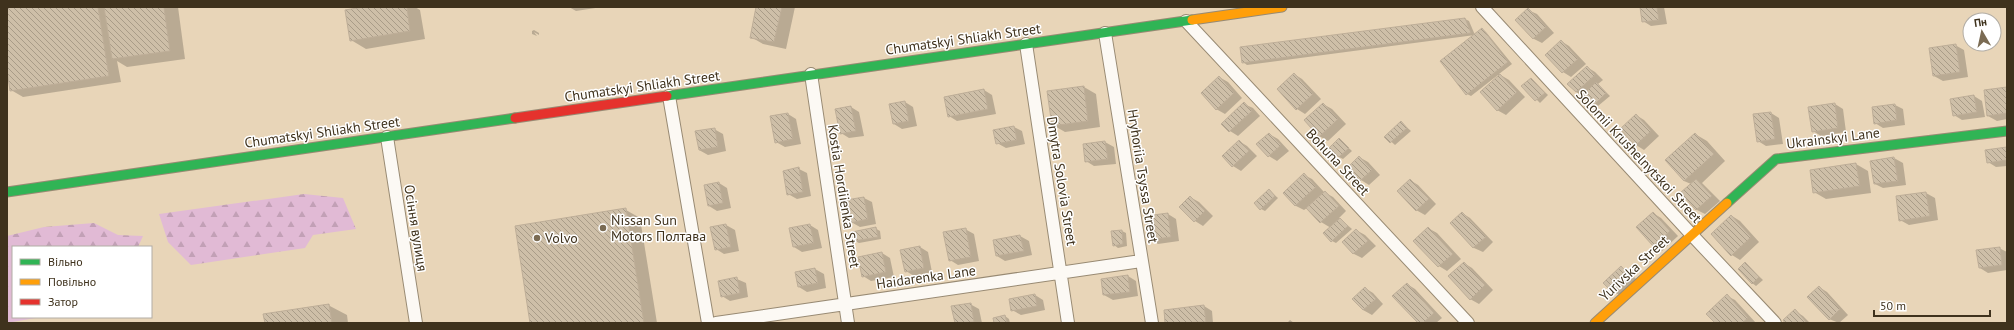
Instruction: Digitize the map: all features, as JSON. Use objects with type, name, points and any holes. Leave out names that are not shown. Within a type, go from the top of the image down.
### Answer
[{"type":"main road","name":"Chumatskyi Shliakh Street","points":[[7,192],[811,74],[1282,7]]},
{"type":"main road","name":"Ukrainskyi Lane","points":[[1691,234],[1776,159],[2007,131]]},
{"type":"main road","name":"Yurivska Street","points":[[1595,323],[1691,234]]},
{"type":"street","name":"Solomii Krushelnytskoi Street","points":[[1482,7],[1775,323]]},
{"type":"street","name":"Bohuna Street","points":[[1186,21],[1468,323]]},
{"type":"street","name":"Hryhoriia Tsyssa Street","points":[[1105,33],[1152,323]]},
{"type":"street","name":"Dmytra Solovia Street","points":[[1026,44],[1068,323]]},
{"type":"street","name":"Kostia Hordiienka Street","points":[[811,74],[848,323]]},
{"type":"street","points":[[669,96],[708,323]]},
{"type":"street","name":"Осіння вулиця","points":[[387,137],[416,323]]},
{"type":"street","name":"Haidarenka Lane","points":[[716,323],[1141,261]]},
{"type":"green space","points":[[304,194],[343,198],[356,229],[313,235],[305,248],[191,265],[168,242],[159,214]]},
{"type":"green space","points":[[94,223],[118,235],[143,236],[138,246],[12,246],[12,318],[35,318],[7,323],[7,236],[44,227]]},
{"type":"building","points":[[7,7],[98,7],[109,76],[10,91],[7,70]]},
{"type":"building","points":[[104,7],[164,7],[170,51],[112,59]]},
{"type":"building","points":[[363,7],[407,7],[410,31],[350,41],[345,10]]},
{"type":"building","points":[[756,7],[782,7],[774,42],[750,38]]},
{"type":"building","points":[[1640,7],[1657,7],[1659,20],[1642,22]]},
{"type":"building","points":[[1528,8],[1546,27],[1533,39],[1515,20]]},
{"type":"building","points":[[1465,18],[1471,33],[1242,63],[1240,47]]},
{"type":"building","points":[[1482,28],[1508,62],[1466,95],[1440,61]]},
{"type":"building","points":[[1561,40],[1578,59],[1562,73],[1545,55]]},
{"type":"building","points":[[1956,44],[1960,72],[1933,76],[1929,48]]},
{"type":"building","points":[[1587,66],[1595,75],[1576,92],[1567,84]]},
{"type":"building","points":[[1294,73],[1313,94],[1296,110],[1277,89]]},
{"type":"building","points":[[1500,74],[1517,92],[1497,111],[1480,92]]},
{"type":"building","points":[[1219,76],[1234,93],[1216,110],[1201,93]]},
{"type":"building","points":[[1531,78],[1545,93],[1535,101],[1521,86]]},
{"type":"building","points":[[1596,82],[1606,93],[1594,105],[1584,94]]},
{"type":"building","points":[[1084,86],[1088,121],[1052,126],[1047,91]]},
{"type":"building","points":[[2007,87],[2007,113],[1987,116],[1984,90]]},
{"type":"building","points":[[984,89],[988,109],[948,117],[944,97]]},
{"type":"building","points":[[1974,95],[1977,112],[1953,116],[1950,99]]},
{"type":"building","points":[[905,101],[909,121],[893,124],[889,104]]},
{"type":"building","points":[[1244,102],[1252,111],[1229,132],[1221,124]]},
{"type":"building","points":[[1323,103],[1338,119],[1319,137],[1304,120]]},
{"type":"building","points":[[1835,103],[1838,128],[1812,132],[1808,107]]},
{"type":"building","points":[[1895,104],[1897,120],[1874,124],[1872,107]]},
{"type":"building","points":[[851,106],[856,131],[840,134],[835,109]]},
{"type":"building","points":[[1771,112],[1775,139],[1757,142],[1753,114]]},
{"type":"building","points":[[788,113],[793,139],[775,143],[770,116]]},
{"type":"building","points":[[1636,114],[1651,131],[1635,146],[1620,129]]},
{"type":"building","points":[[1401,121],[1407,128],[1390,143],[1384,137]]},
{"type":"building","points":[[1014,126],[1017,140],[996,144],[993,130]]},
{"type":"building","points":[[715,128],[718,147],[699,150],[695,131]]},
{"type":"building","points":[[1269,133],[1281,145],[1268,157],[1256,144]]},
{"type":"building","points":[[1695,133],[1714,154],[1684,181],[1665,160]]},
{"type":"building","points":[[1339,138],[1349,148],[1339,157],[1329,148]]},
{"type":"building","points":[[1239,140],[1249,151],[1232,167],[1222,156]]},
{"type":"building","points":[[1105,141],[1108,159],[1085,162],[1083,144]]},
{"type":"building","points":[[2007,147],[2007,160],[1987,163],[1985,150]]},
{"type":"building","points":[[1359,156],[1372,170],[1360,181],[1348,167]]},
{"type":"building","points":[[1894,157],[1898,181],[1874,184],[1870,161]]},
{"type":"building","points":[[1856,163],[1860,186],[1813,193],[1810,170]]},
{"type":"building","points":[[799,167],[803,192],[787,195],[783,171]]},
{"type":"building","points":[[1304,173],[1316,187],[1295,206],[1283,193]]},
{"type":"building","points":[[1410,179],[1429,199],[1416,211],[1397,191]]},
{"type":"building","points":[[1696,179],[1712,196],[1696,210],[1680,193]]},
{"type":"building","points":[[719,182],[723,203],[708,206],[704,185]]},
{"type":"building","points":[[1269,189],[1275,196],[1260,210],[1254,203]]},
{"type":"building","points":[[1325,191],[1339,206],[1320,223],[1306,208]]},
{"type":"building","points":[[1926,192],[1930,216],[1899,221],[1896,196]]},
{"type":"building","points":[[1190,196],[1205,211],[1194,222],[1179,207]]},
{"type":"building","points":[[864,197],[868,219],[850,223],[846,200]]},
{"type":"building","points":[[626,208],[644,323],[530,323],[515,226]]},
{"type":"building","points":[[1462,212],[1486,237],[1473,248],[1450,223]]},
{"type":"building","points":[[1653,212],[1670,231],[1653,246],[1636,227]]},
{"type":"building","points":[[1168,213],[1171,237],[1149,240],[1146,216]]},
{"type":"building","points":[[1731,215],[1751,237],[1731,256],[1711,234]]},
{"type":"building","points":[[1340,218],[1348,226],[1331,242],[1323,233]]},
{"type":"building","points":[[726,224],[731,247],[715,250],[710,227]]},
{"type":"building","points":[[810,224],[814,243],[793,247],[789,228]]},
{"type":"building","points":[[876,227],[878,237],[854,241],[852,232]]},
{"type":"building","points":[[1428,227],[1453,254],[1438,267],[1413,241]]},
{"type":"building","points":[[966,228],[971,257],[949,261],[943,232]]},
{"type":"building","points":[[1356,229],[1368,241],[1353,254],[1342,242]]},
{"type":"building","points":[[1122,230],[1123,244],[1113,246],[1111,231]]},
{"type":"building","points":[[1020,235],[1024,251],[996,256],[993,240]]},
{"type":"building","points":[[920,246],[924,268],[905,272],[900,250]]},
{"type":"building","points":[[2000,247],[2002,265],[1979,268],[1976,250]]},
{"type":"building","points":[[882,252],[886,272],[862,277],[858,257]]},
{"type":"building","points":[[1464,262],[1485,285],[1470,300],[1448,276]]},
{"type":"building","points":[[1745,262],[1759,277],[1752,284],[1738,269]]},
{"type":"building","points":[[1621,266],[1630,276],[1612,292],[1603,283]]},
{"type":"building","points":[[815,268],[818,283],[798,287],[795,272]]},
{"type":"building","points":[[1128,275],[1130,292],[1103,295],[1101,279]]},
{"type":"building","points":[[737,277],[740,293],[721,297],[718,281]]},
{"type":"building","points":[[1407,283],[1434,313],[1423,323],[1418,323],[1392,296]]},
{"type":"building","points":[[1819,286],[1840,309],[1829,320],[1807,297]]},
{"type":"building","points":[[1365,287],[1376,299],[1363,310],[1352,299]]},
{"type":"building","points":[[1035,294],[1037,306],[1011,311],[1009,299]]},
{"type":"building","points":[[1727,294],[1748,318],[1742,323],[1715,323],[1706,314]]},
{"type":"building","points":[[971,303],[974,322],[955,323],[951,306]]},
{"type":"building","points":[[329,304],[332,323],[265,323],[263,314]]},
{"type":"building","points":[[1204,305],[1206,322],[1165,323],[1164,310]]},
{"type":"building","points":[[1795,309],[1807,323],[1785,323],[1783,320]]},
{"type":"building","points":[[1005,315],[1007,323],[994,323],[993,318]]},
{"type":"traffic: fast","points":[[667,96],[1192,20]]},
{"type":"traffic: fast","points":[[7,192],[515,118]]},
{"type":"traffic: fast","points":[[1727,203],[1776,159],[2007,131]]},
{"type":"traffic: slow","points":[[1192,20],[1282,7]]},
{"type":"traffic: slow","points":[[1595,323],[1727,203]]},
{"type":"traffic: jam","points":[[515,118],[667,96]]},
{"type":"place","name":"Nissan Sun Motors Полтава","points":[[603,228]]},
{"type":"place","name":"Volvo","points":[[537,238]]}]
